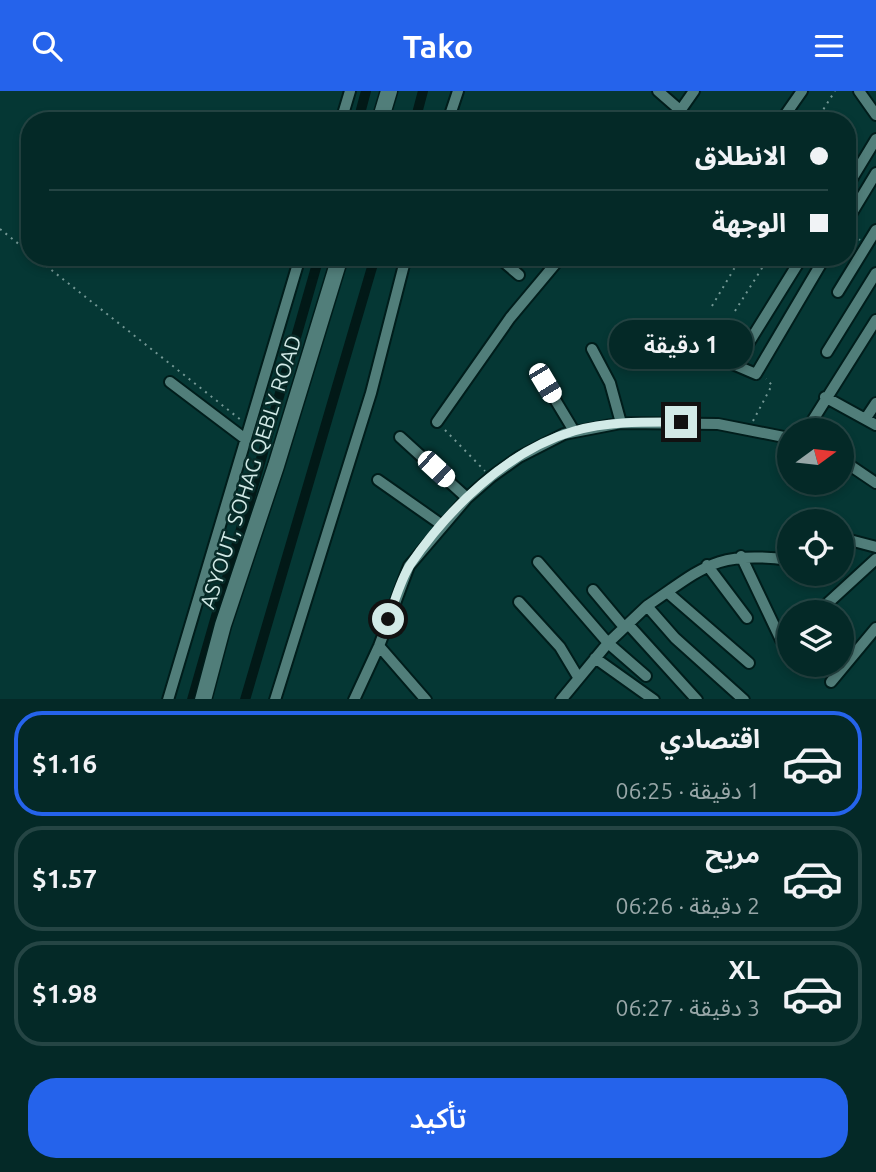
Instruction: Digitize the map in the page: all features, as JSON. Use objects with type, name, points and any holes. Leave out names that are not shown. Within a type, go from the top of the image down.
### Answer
[{"type":"main road","points":[[383,112],[389,91]]},
{"type":"main road","name":"ASYOUT, SOHAG QEBLY ROAD","points":[[203,699],[223,625],[276,467],[337,266]]},
{"type":"street","points":[[344,112],[350,91]]},
{"type":"street","points":[[451,112],[458,91]]},
{"type":"street","points":[[658,91],[681,111],[694,91]]},
{"type":"street","points":[[787,112],[802,91]]},
{"type":"street","points":[[859,91],[876,115]]},
{"type":"street","points":[[856,172],[876,139]]},
{"type":"street","points":[[856,206],[876,173]]},
{"type":"street","points":[[856,262],[876,230]]},
{"type":"street","points":[[168,699],[297,266]]},
{"type":"street","points":[[275,699],[371,393],[404,266]]},
{"type":"street","points":[[508,266],[519,275]]},
{"type":"street","points":[[437,422],[510,318],[553,266]]},
{"type":"street","points":[[735,365],[796,266]]},
{"type":"street","points":[[684,342],[756,374],[820,266]]},
{"type":"street","points":[[838,292],[854,266]]},
{"type":"street","points":[[827,352],[876,273]]},
{"type":"street","points":[[813,418],[876,320]]},
{"type":"street","points":[[592,349],[612,388],[621,423]]},
{"type":"street","points":[[170,382],[244,438]]},
{"type":"street","points":[[545,383],[574,431]]},
{"type":"street","points":[[825,397],[871,421],[876,403]]},
{"type":"street","points":[[354,699],[379,646],[409,566],[467,498],[491,477],[537,447],[574,431],[621,423],[701,422],[749,428],[777,435]]},
{"type":"street","points":[[400,437],[467,498]]},
{"type":"street","points":[[854,468],[876,483]]},
{"type":"street","points":[[378,480],[442,526]]},
{"type":"street","points":[[854,541],[876,547]]},
{"type":"street","points":[[741,556],[777,632]]},
{"type":"street","points":[[561,699],[626,625],[647,606],[707,565],[741,556],[777,560]]},
{"type":"street","points":[[831,600],[876,559]]},
{"type":"street","points":[[538,562],[608,643],[646,676]]},
{"type":"street","points":[[707,565],[747,618]]},
{"type":"street","points":[[593,590],[697,699]]},
{"type":"street","points":[[667,592],[749,663]]},
{"type":"street","points":[[519,602],[560,647],[578,677]]},
{"type":"street","points":[[647,606],[675,638],[744,699]]},
{"type":"street","points":[[831,682],[876,628]]},
{"type":"street","points":[[379,646],[426,699]]},
{"type":"street","points":[[595,658],[654,699]]},
{"type":"path","points":[[822,112],[835,91]]},
{"type":"path","points":[[0,229],[21,246]]},
{"type":"path","points":[[856,238],[866,246]]},
{"type":"path","points":[[46,266],[248,424]]},
{"type":"path","points":[[712,306],[736,266]]},
{"type":"path","points":[[735,311],[763,266]]},
{"type":"path","points":[[749,428],[772,383]]},
{"type":"path","points":[[437,422],[491,477]]},
{"type":"waterway","points":[[360,112],[366,91]]},
{"type":"waterway","points":[[417,112],[423,91]]},
{"type":"waterway","points":[[192,699],[316,266]]},
{"type":"waterway","points":[[245,699],[372,266]]},
{"type":"route","points":[[388,619],[409,566],[453,512],[498,471],[554,438],[574,431],[621,423],[681,422]]}]
